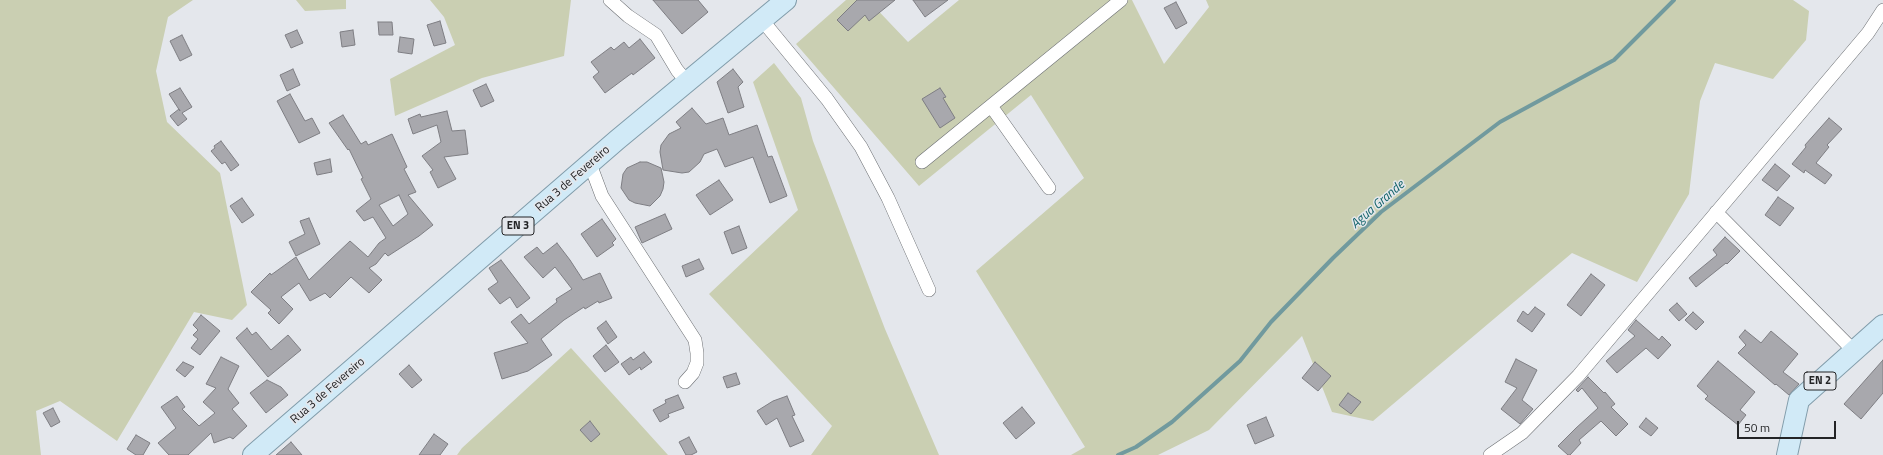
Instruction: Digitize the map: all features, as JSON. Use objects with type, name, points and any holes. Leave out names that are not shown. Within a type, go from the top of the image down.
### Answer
[{"type":"main road","name":"Rua 3 de Fevereiro","points":[[253,455],[590,164],[786,0]]},
{"type":"main road","name":"EN 2","points":[[1787,455],[1799,400],[1883,325]]},
{"type":"street","points":[[610,0],[628,16],[648,28],[656,35],[677,70],[687,82]]},
{"type":"street","points":[[922,162],[1121,0]]},
{"type":"street","points":[[1490,455],[1522,433],[1578,376],[1868,33],[1883,10]]},
{"type":"street","points":[[762,20],[827,99],[861,147],[888,198],[929,290]]},
{"type":"street","points":[[991,106],[1048,188]]},
{"type":"street","points":[[590,164],[602,196],[695,340],[697,364],[693,373],[685,382]]},
{"type":"street","points":[[1716,212],[1854,351]]},
{"type":"green space","points":[[0,0],[193,0],[168,17],[156,71],[167,122],[220,173],[247,305],[232,320],[194,312],[117,441],[60,401],[36,411],[41,455],[0,455]]},
{"type":"green space","points":[[296,0],[346,0],[346,9],[305,11]]},
{"type":"green space","points":[[430,0],[571,0],[564,56],[482,78],[395,116],[390,79],[455,45],[444,17]]},
{"type":"green space","points":[[846,0],[868,0],[908,42],[959,0],[1132,0],[1164,64],[1209,7],[1206,0],[1793,0],[1809,11],[1806,40],[1773,79],[1715,63],[1700,101],[1689,194],[1637,282],[1572,253],[1373,421],[1332,412],[1302,336],[1209,430],[1158,455],[1071,455],[1085,447],[976,271],[1084,178],[1031,95],[919,186],[796,44]]},
{"type":"green space","points":[[774,63],[801,98],[813,141],[885,329],[939,455],[811,455],[832,426],[709,294],[798,210],[753,82]]},
{"type":"green space","points":[[571,348],[668,455],[457,455],[462,448]]},
{"type":"building","points":[[653,0],[698,0],[708,12],[682,34]]},
{"type":"building","points":[[857,0],[895,0],[869,21],[865,15],[848,31],[837,20]]},
{"type":"building","points":[[913,0],[948,0],[925,17]]},
{"type":"building","points":[[1176,2],[1187,23],[1176,29],[1164,8]]},
{"type":"building","points":[[440,21],[446,43],[434,46],[427,25]]},
{"type":"building","points":[[378,22],[392,22],[393,35],[379,35]]},
{"type":"building","points":[[297,30],[303,43],[291,48],[285,35]]},
{"type":"building","points":[[353,30],[355,45],[342,47],[340,32]]},
{"type":"building","points":[[182,35],[192,55],[180,61],[170,41]]},
{"type":"building","points":[[400,37],[414,39],[412,54],[398,52]]},
{"type":"building","points":[[640,39],[655,58],[633,75],[632,73],[605,93],[593,77],[599,72],[591,62],[611,47],[614,50],[624,42],[629,48]]},
{"type":"building","points":[[293,69],[300,85],[287,91],[280,75]]},
{"type":"building","points":[[733,69],[743,82],[738,87],[744,107],[728,113],[717,82]]},
{"type":"building","points":[[486,84],[494,101],[481,107],[473,90]]},
{"type":"building","points":[[180,88],[192,107],[182,113],[187,119],[178,126],[170,116],[179,109],[169,94]]},
{"type":"building","points":[[940,88],[946,97],[943,98],[955,118],[940,128],[922,99]]},
{"type":"building","points":[[290,94],[305,121],[312,118],[320,133],[299,143],[277,101]]},
{"type":"building","points":[[692,108],[706,124],[723,118],[729,135],[757,125],[768,157],[772,156],[787,196],[770,203],[753,157],[725,167],[717,149],[704,154],[700,162],[689,172],[682,173],[663,170],[660,152],[661,145],[669,134],[681,128],[676,122]]},
{"type":"building","points":[[447,111],[452,131],[465,130],[468,154],[444,157],[456,179],[438,188],[430,172],[433,170],[422,156],[441,142],[437,125],[413,134],[408,119],[420,114],[421,117]]},
{"type":"building","points":[[343,115],[361,144],[366,141],[368,145],[392,134],[407,167],[404,169],[416,192],[408,195],[433,225],[388,256],[385,253],[376,264],[369,268],[382,280],[369,293],[351,277],[330,298],[325,293],[310,301],[299,283],[281,297],[293,309],[279,324],[268,313],[271,310],[251,292],[270,273],[271,275],[296,257],[309,280],[350,241],[368,257],[379,243],[386,238],[373,217],[364,221],[356,211],[371,199],[349,149],[348,150],[329,123]],"holes":[[[399,195],[408,214],[393,226],[379,205]]]},
{"type":"building","points":[[1829,118],[1842,129],[1827,145],[1829,147],[1816,163],[1832,175],[1825,184],[1805,170],[1804,173],[1792,164],[1806,147],[1805,145]]},
{"type":"building","points":[[221,141],[239,165],[231,171],[225,162],[222,164],[211,151],[215,148],[214,146]]},
{"type":"building","points":[[330,159],[332,172],[317,175],[314,163]]},
{"type":"building","points":[[640,162],[647,162],[661,168],[664,182],[663,189],[660,196],[650,206],[635,203],[629,200],[621,188],[623,174],[627,168]]},
{"type":"building","points":[[1775,164],[1790,176],[1777,191],[1762,180]]},
{"type":"building","points":[[719,180],[733,200],[710,215],[696,195]]},
{"type":"building","points":[[1778,197],[1794,208],[1780,226],[1765,215]]},
{"type":"building","points":[[242,198],[254,215],[242,223],[230,206]]},
{"type":"building","points":[[665,214],[672,229],[642,243],[635,227]]},
{"type":"building","points":[[309,218],[320,244],[296,256],[289,242],[305,234],[300,221]]},
{"type":"building","points":[[602,219],[616,239],[612,243],[614,245],[597,257],[581,234]]},
{"type":"building","points":[[739,226],[747,248],[732,254],[724,232]]},
{"type":"building","points":[[1725,237],[1740,251],[1727,264],[1726,263],[1696,287],[1689,278],[1717,255],[1713,250]]},
{"type":"building","points":[[557,243],[583,280],[600,273],[612,298],[599,303],[598,301],[585,309],[584,307],[564,320],[541,339],[552,355],[528,371],[502,379],[494,353],[528,343],[511,322],[521,314],[529,324],[557,302],[556,299],[572,289],[555,267],[543,278],[524,257],[537,247],[543,254]]},
{"type":"building","points":[[699,259],[704,269],[686,277],[682,266]]},
{"type":"building","points":[[501,260],[530,298],[517,308],[510,297],[500,304],[488,289],[498,282],[489,268]]},
{"type":"building","points":[[1591,274],[1605,285],[1581,316],[1567,305]]},
{"type":"building","points":[[1677,303],[1687,314],[1679,321],[1669,310]]},
{"type":"building","points":[[1535,307],[1545,314],[1532,332],[1517,321],[1523,311],[1528,315]]},
{"type":"building","points":[[1693,312],[1704,322],[1696,330],[1685,320]]},
{"type":"building","points":[[201,315],[220,331],[200,355],[191,348],[198,339],[193,335],[198,330],[193,325]]},
{"type":"building","points":[[1636,320],[1659,340],[1662,336],[1671,345],[1658,359],[1646,348],[1617,373],[1606,361],[1635,336],[1628,330]]},
{"type":"building","points":[[606,321],[617,337],[608,344],[597,328]]},
{"type":"building","points":[[247,328],[252,335],[256,332],[271,350],[288,335],[301,350],[268,377],[236,338]]},
{"type":"building","points":[[1745,330],[1761,343],[1771,331],[1798,354],[1783,372],[1799,384],[1789,395],[1738,353],[1746,345],[1739,337]]},
{"type":"building","points":[[606,345],[619,362],[605,372],[593,356]]},
{"type":"building","points":[[644,352],[652,362],[641,370],[640,367],[629,375],[621,364],[631,357],[633,360]]},
{"type":"building","points":[[221,357],[239,366],[228,389],[239,403],[232,409],[247,426],[233,439],[230,437],[214,443],[211,433],[188,455],[169,455],[158,443],[176,428],[161,407],[177,396],[185,407],[182,409],[199,426],[215,413],[203,402],[216,388],[206,384]]},
{"type":"building","points":[[1516,359],[1537,370],[1522,400],[1533,409],[1520,424],[1501,409],[1517,388],[1505,382]]},
{"type":"building","points":[[1883,360],[1883,393],[1861,419],[1844,404]]},
{"type":"building","points":[[1718,361],[1755,392],[1740,410],[1746,415],[1738,425],[1705,399],[1708,396],[1697,386]]},
{"type":"building","points":[[183,362],[194,367],[185,377],[176,370]]},
{"type":"building","points":[[1315,362],[1331,376],[1318,391],[1302,378]]},
{"type":"building","points":[[409,365],[422,380],[412,388],[399,374]]},
{"type":"building","points":[[736,373],[740,384],[727,388],[723,377]]},
{"type":"building","points":[[1588,377],[1604,393],[1605,392],[1615,404],[1611,407],[1628,424],[1616,436],[1601,421],[1579,440],[1581,443],[1570,455],[1568,455],[1558,446],[1598,408],[1582,388],[1578,392],[1576,390]]},
{"type":"building","points":[[267,380],[281,387],[288,395],[266,413],[250,393]]},
{"type":"building","points":[[1348,393],[1361,402],[1351,414],[1339,405]]},
{"type":"building","points":[[678,395],[684,408],[668,414],[669,417],[660,422],[653,410],[666,403],[665,400]]},
{"type":"building","points":[[787,396],[795,415],[792,416],[804,441],[790,447],[777,418],[766,425],[757,411],[773,401]]},
{"type":"building","points":[[1022,407],[1035,423],[1016,439],[1003,423]]},
{"type":"building","points":[[53,408],[60,422],[51,427],[43,413]]},
{"type":"building","points":[[1266,417],[1274,436],[1255,444],[1247,425]]},
{"type":"building","points":[[1646,418],[1658,428],[1651,436],[1639,427]]},
{"type":"building","points":[[590,421],[600,434],[591,442],[580,430]]},
{"type":"building","points":[[434,434],[448,444],[440,455],[419,455]]},
{"type":"building","points":[[136,435],[150,443],[143,455],[136,455],[127,449]]},
{"type":"building","points":[[689,437],[697,452],[691,455],[686,455],[679,442]]},
{"type":"building","points":[[291,442],[302,455],[276,455]]},
{"type":"waterway","name":"Agua Grande","points":[[1118,455],[1136,447],[1172,422],[1240,361],[1271,322],[1333,258],[1381,212],[1500,122],[1614,60],[1674,0]]}]
